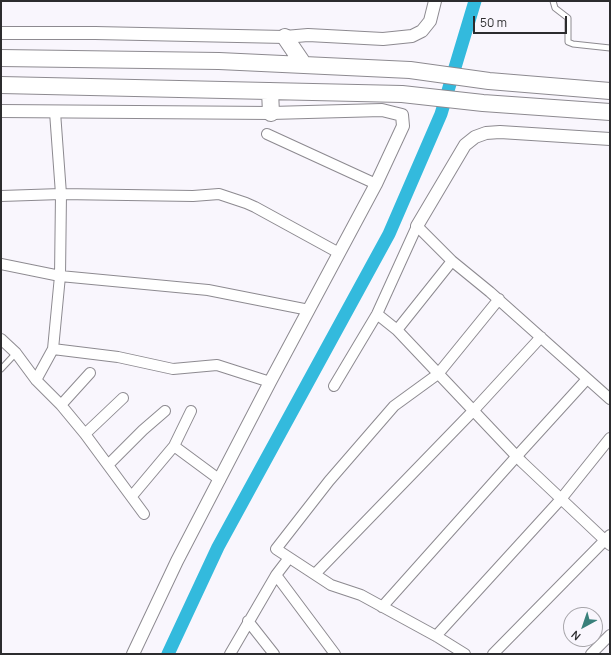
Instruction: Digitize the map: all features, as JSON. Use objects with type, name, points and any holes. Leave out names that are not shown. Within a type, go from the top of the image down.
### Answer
[{"type":"highway","points":[[285,37],[304,65]]},
{"type":"highway","points":[[1,58],[219,61],[410,70],[489,81],[610,92]]},
{"type":"highway","points":[[1,85],[402,94],[483,103],[610,112]]},
{"type":"highway","points":[[270,91],[271,113]]},
{"type":"street","points":[[1,33],[95,33],[285,37],[314,35],[378,39],[412,36],[422,32],[427,27],[435,1]]},
{"type":"street","points":[[1,112],[271,113],[382,110],[402,115],[403,126],[376,184],[270,382],[177,561],[133,654]]},
{"type":"street","points":[[36,380],[53,349],[60,276],[61,194],[55,112]]},
{"type":"street","points":[[334,386],[377,314],[417,226],[465,145],[475,137],[486,133],[500,132],[610,139]]},
{"type":"street","points":[[267,134],[376,184]]},
{"type":"street","points":[[1,196],[61,194],[222,195],[255,207],[339,253]]},
{"type":"street","points":[[417,226],[452,261],[499,299],[610,399]]},
{"type":"street","points":[[397,330],[452,261]]},
{"type":"street","points":[[1,264],[60,276],[208,290],[309,310]]},
{"type":"street","points":[[465,654],[436,636],[361,595],[331,585],[276,549],[329,481],[394,406],[438,374],[499,299]]},
{"type":"street","points":[[377,314],[397,330],[516,457],[608,540],[493,654]]},
{"type":"street","points":[[315,574],[473,411],[541,337]]},
{"type":"street","points":[[1,339],[16,353],[36,380],[85,434],[144,514]]},
{"type":"street","points":[[53,349],[118,357],[173,369],[217,365],[270,382]]},
{"type":"street","points":[[60,405],[90,373]]},
{"type":"street","points":[[382,607],[587,379]]},
{"type":"street","points":[[85,434],[123,398]]},
{"type":"street","points":[[108,465],[143,430],[165,411]]},
{"type":"street","points":[[132,496],[174,446],[191,411]]},
{"type":"street","points":[[436,636],[561,499],[610,438]]},
{"type":"street","points":[[174,446],[220,480]]},
{"type":"street","points":[[230,654],[248,621],[289,558]]},
{"type":"street","points":[[276,576],[335,654]]},
{"type":"street","points":[[248,621],[274,654]]},
{"type":"street","points":[[591,654],[610,635]]},
{"type":"lane","points":[[553,1],[555,8],[568,18],[568,42],[573,44],[610,48]]},
{"type":"lane","points":[[1,369],[16,353]]},
{"type":"waterway","points":[[168,654],[218,547],[389,234],[441,114],[475,1]]}]
